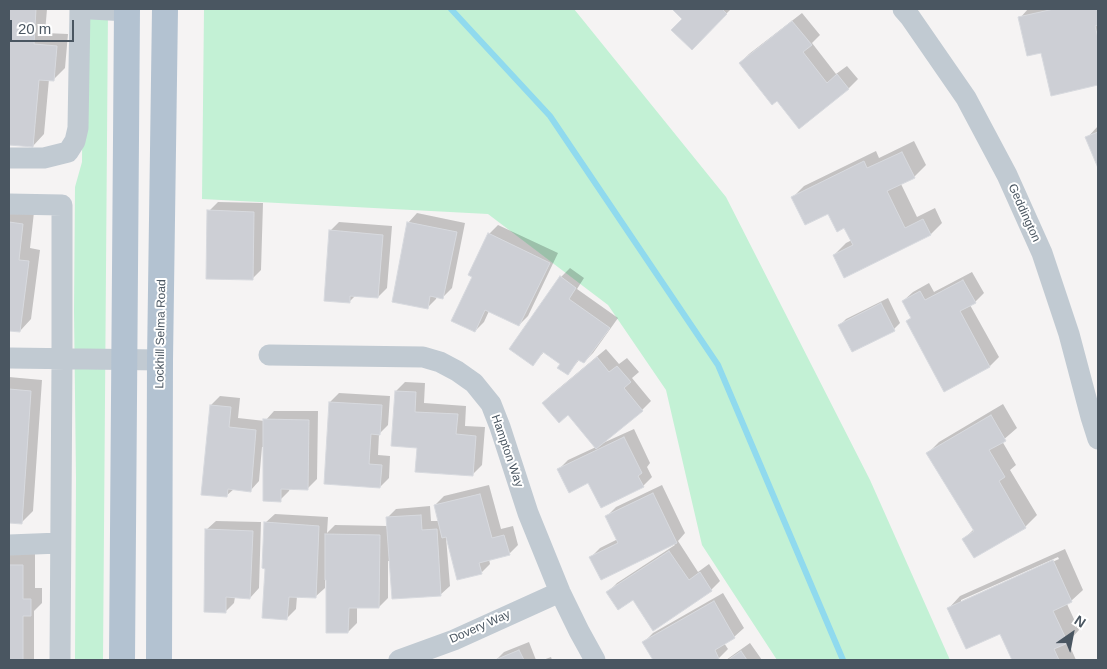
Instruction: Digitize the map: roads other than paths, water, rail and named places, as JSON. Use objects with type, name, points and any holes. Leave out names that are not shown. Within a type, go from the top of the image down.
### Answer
[{"type":"main road","name":"Lockhill Selma Road","points":[[159,660],[160,360],[165,9]]},
{"type":"main road","points":[[122,660],[127,10]]},
{"type":"street","points":[[9,158],[44,158],[68,152],[75,141],[78,128],[80,9]]},
{"type":"street","points":[[91,9],[127,10]]},
{"type":"street","name":"Geddington","points":[[903,9],[966,98],[1007,175],[1042,253],[1069,334],[1098,439]]},
{"type":"street","points":[[9,204],[62,205],[60,660]]},
{"type":"street","name":"Hampton Way","points":[[269,355],[423,357],[440,362],[474,383],[491,404],[528,513],[560,592],[595,660]]},
{"type":"street","points":[[9,358],[160,360]]},
{"type":"street","points":[[9,545],[60,543]]},
{"type":"street","name":"Dovery Way","points":[[399,660],[454,640],[560,592]]},
{"type":"waterway","points":[[451,9],[550,116],[718,365],[843,660]]}]
